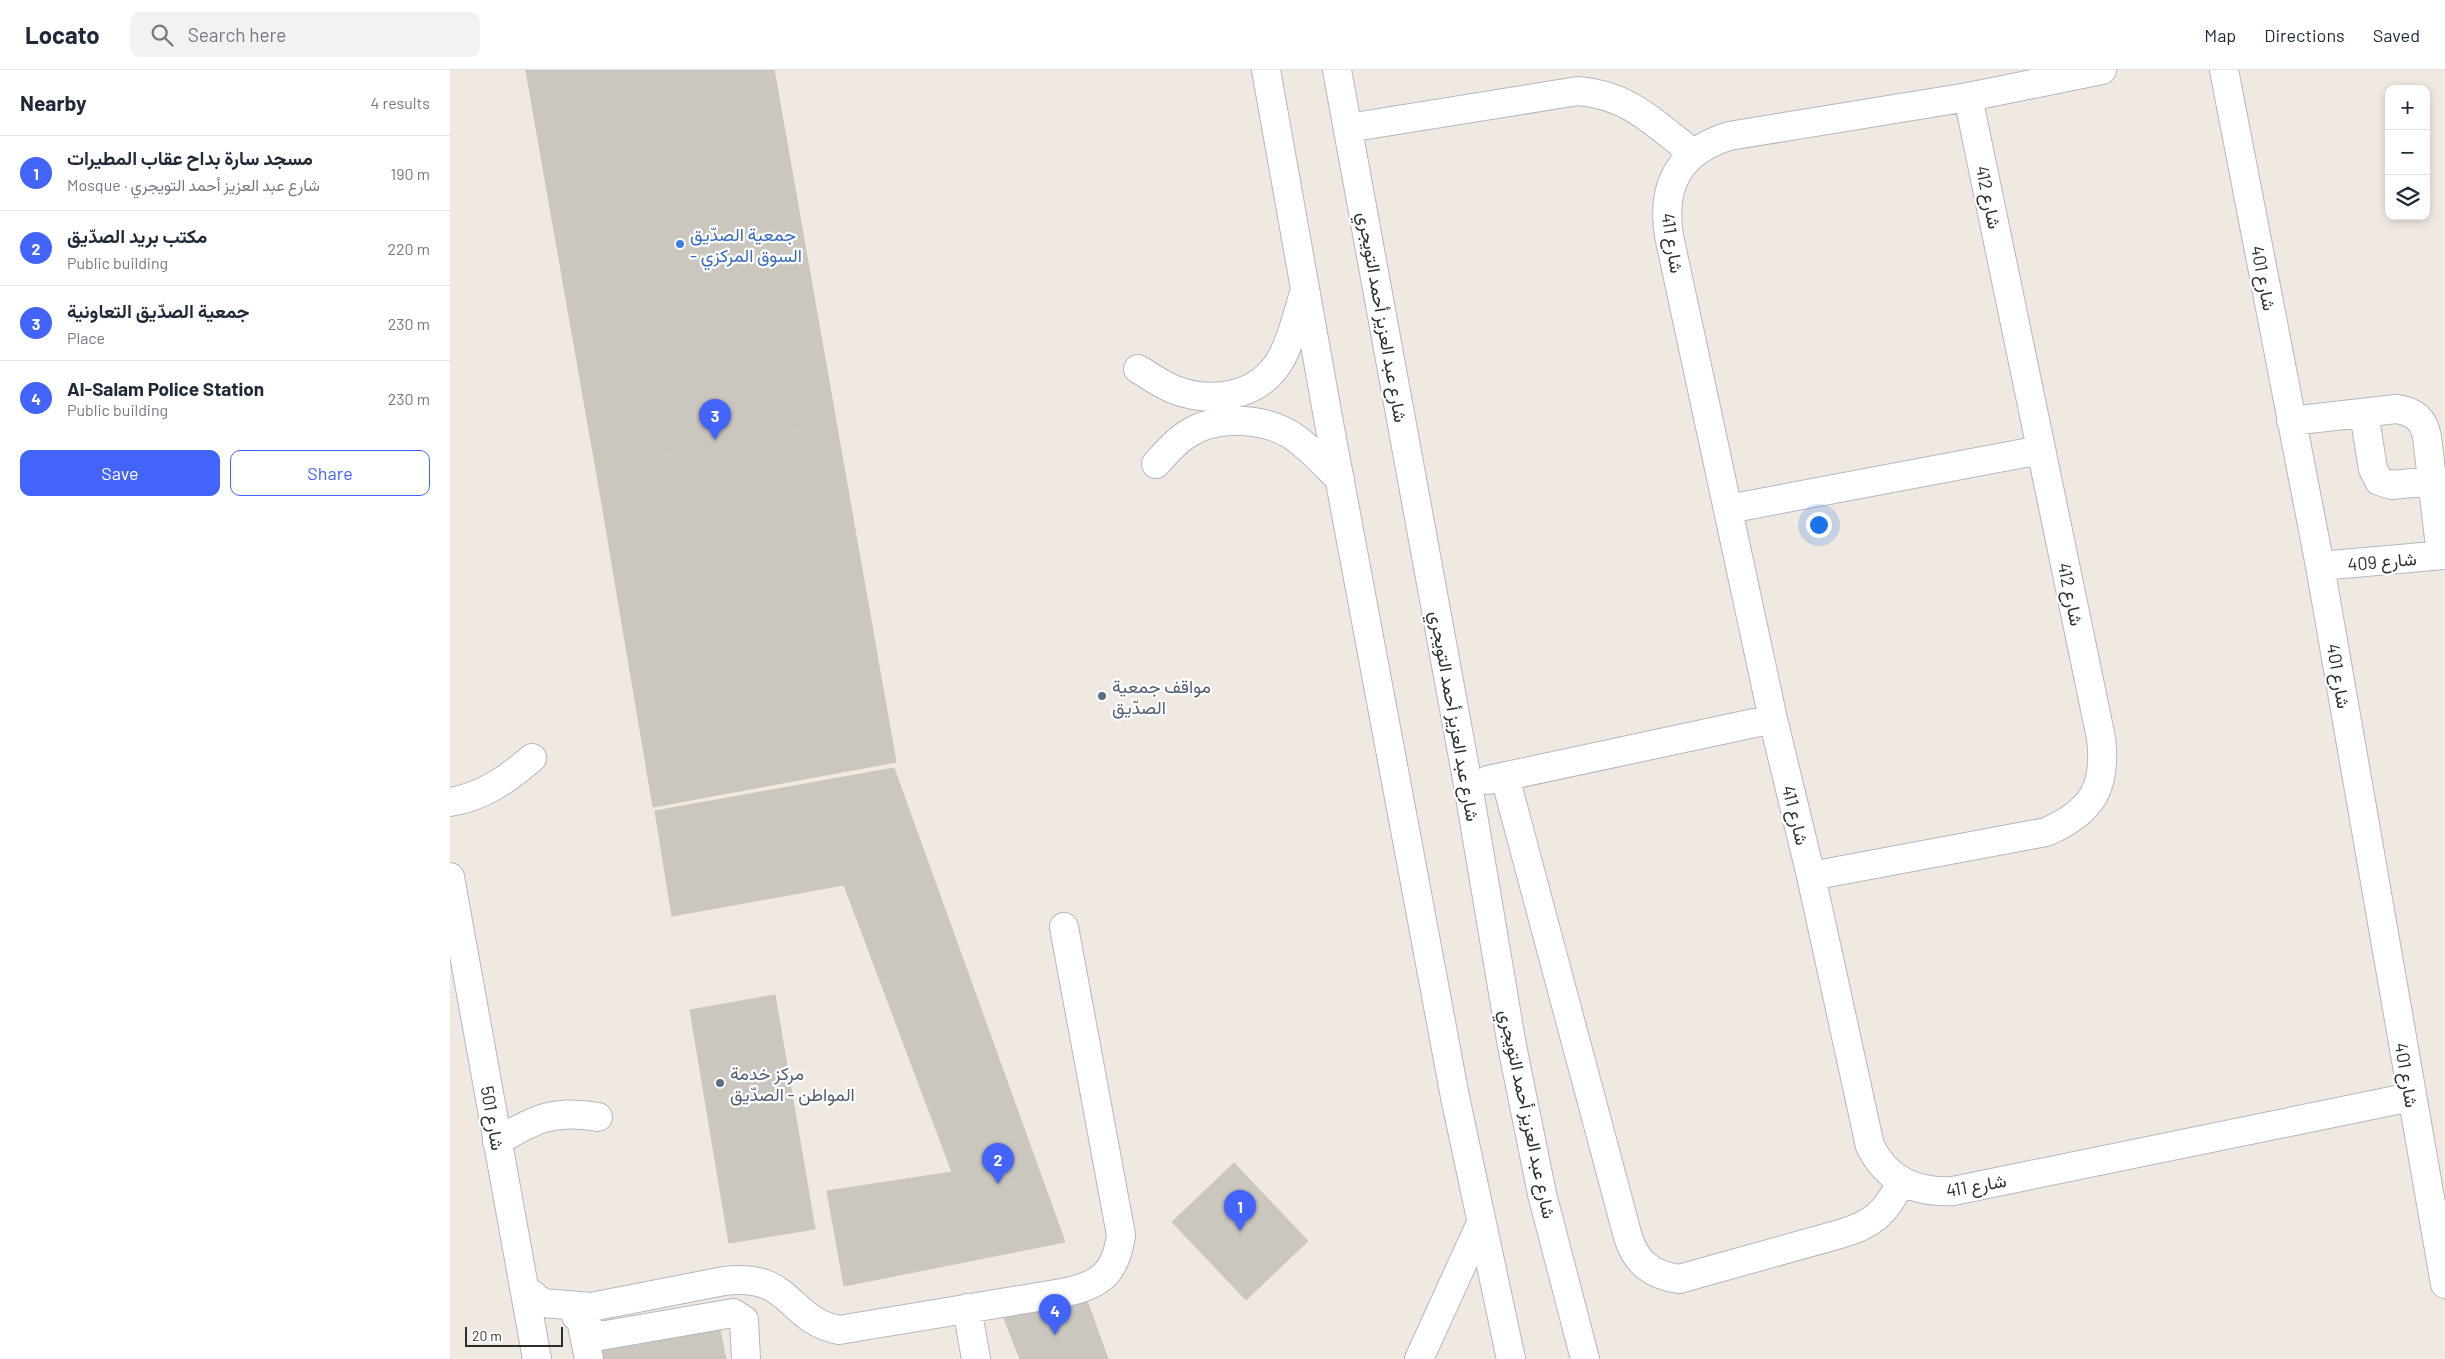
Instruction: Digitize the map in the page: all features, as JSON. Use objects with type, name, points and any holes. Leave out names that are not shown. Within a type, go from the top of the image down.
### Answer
[{"type":"street","points":[[1266,70],[1455,1097],[1511,1359]]},
{"type":"street","name":"شارع عبد العزيز أحمد التويجري","points":[[1337,70],[1468,785],[1512,1046],[1542,1194],[1585,1359]]},
{"type":"street","name":"شارع 411","points":[[2102,70],[1968,97],[1729,136],[1710,142],[1693,153],[1678,170],[1669,190],[1666,213],[1728,509],[1773,720],[1811,876],[1870,1146],[1877,1160],[1900,1182],[1917,1189],[1935,1192],[1953,1191],[2411,1096]]},
{"type":"street","name":"شارع 401","points":[[2224,70],[2320,566],[2411,1096],[2439,1218],[2445,1284]]},
{"type":"street","points":[[1348,128],[1578,90],[1612,96],[1628,103],[1693,153]]},
{"type":"street","name":"شارع 412","points":[[1811,876],[2046,832],[2068,822],[2086,807],[2099,786],[2104,762],[2101,738],[1968,97]]},
{"type":"street","points":[[1138,369],[1173,389],[1198,397],[1218,398],[1243,392],[1265,377],[1281,359],[1293,333],[1305,290]]},
{"type":"street","points":[[2291,421],[2396,409],[2405,410],[2421,420],[2425,428],[2443,555]]},
{"type":"street","points":[[2364,413],[2373,469],[2379,481],[2392,485],[2432,480]]},
{"type":"street","points":[[1156,464],[1186,435],[1209,424],[1245,421],[1268,425],[1297,439],[1340,479]]},
{"type":"street","points":[[1728,509],[2042,450]]},
{"type":"street","name":"شارع 409","points":[[2320,566],[2443,555]]},
{"type":"street","points":[[1468,785],[1773,720]]},
{"type":"street","points":[[450,802],[487,790],[511,776],[532,758]]},
{"type":"street","points":[[1505,777],[1628,1236],[1632,1250],[1640,1262],[1651,1271],[1664,1277],[1679,1279],[1860,1228],[1878,1217],[1892,1201],[1900,1182]]},
{"type":"street","name":"شارع 501","points":[[450,877],[458,969],[498,1142],[537,1359]]},
{"type":"street","points":[[572,1313],[591,1307],[741,1279],[758,1281],[773,1287],[787,1296],[806,1316],[817,1323],[838,1330],[1083,1289],[1098,1281],[1110,1269],[1119,1253],[1121,1235],[1064,927]]},
{"type":"street","points":[[498,1142],[537,1119],[557,1114],[578,1113],[598,1117]]},
{"type":"street","points":[[1419,1359],[1481,1223]]},
{"type":"street","points":[[524,1288],[543,1302],[572,1313],[592,1332],[600,1336],[733,1313],[744,1320],[746,1359]]},
{"type":"street","points":[[967,1308],[976,1359]]},
{"type":"street","points":[[572,1313],[589,1359]]},
{"type":"building","points":[[526,70],[774,70],[896,762],[653,807]]},
{"type":"building","name":"جمعية الصدّيق - السوق المركزي","points":[[526,70],[774,70],[835,417],[595,463]]},
{"type":"building","points":[[894,768],[1065,1242],[844,1286],[827,1191],[952,1172],[844,885],[672,916],[655,811]]},
{"type":"building","points":[[775,995],[815,1229],[729,1243],[690,1010]]},
{"type":"building","points":[[1234,1163],[1308,1241],[1246,1300],[1172,1222]]},
{"type":"building","points":[[1085,1295],[1108,1359],[1020,1359],[1001,1311]]},
{"type":"building","points":[[719,1325],[726,1359],[600,1359],[598,1348]]},
{"type":"place","name":"جمعية الصدّيق - السوق المركزي","points":[[680,244]]},
{"type":"place","name":"جمعية الصدّيق التعاونية","points":[[715,440]]},
{"type":"place","name":"مواقف جمعية الصدّيق","points":[[1102,696]]},
{"type":"place","name":"مركز خدمة المواطن - الصدّيق","points":[[720,1083]]},
{"type":"place","name":"مكتب بريد الصدّيق","points":[[998,1184]]},
{"type":"place","name":"مسجد سارة بداح عقاب المطيرات","points":[[1240,1231]]},
{"type":"place","name":"Al-Salam Police Station","points":[[1055,1335]]}]
